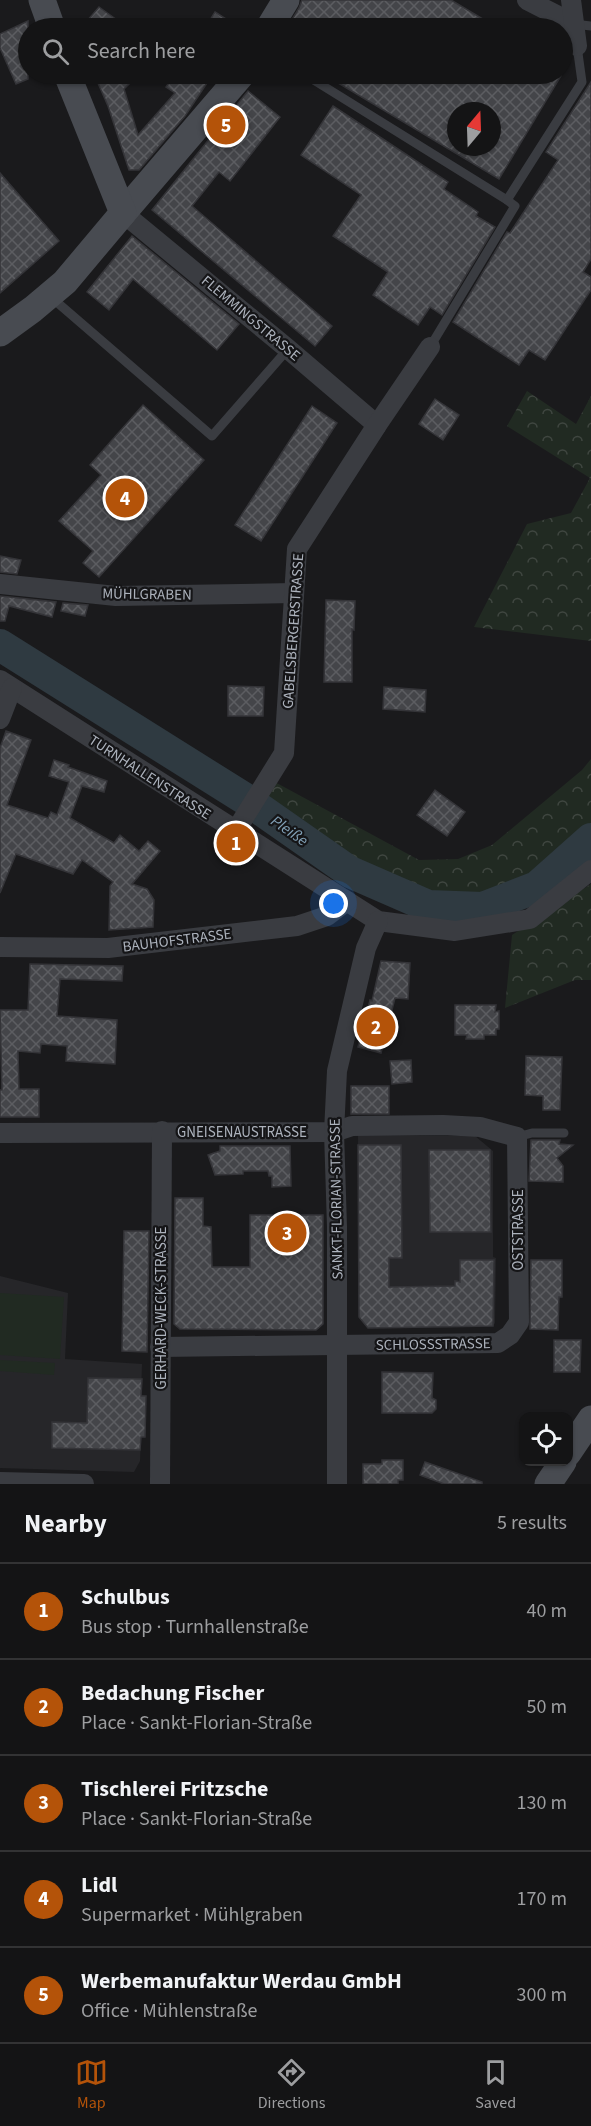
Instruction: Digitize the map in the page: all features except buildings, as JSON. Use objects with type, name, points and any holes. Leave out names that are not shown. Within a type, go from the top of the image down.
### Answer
[{"type":"street","points":[[42,0],[48,18]]},
{"type":"street","points":[[275,18],[286,0]]},
{"type":"street","points":[[527,0],[567,18]]},
{"type":"street","points":[[571,0],[582,25],[577,46]]},
{"type":"street","points":[[71,84],[123,213]]},
{"type":"street","points":[[1,331],[50,296],[65,282],[233,84]]},
{"type":"street","name":"FLEMMINGSTRASSE","points":[[123,213],[377,425]]},
{"type":"street","name":"GABELSBERGERSTRASSE","points":[[235,832],[284,753],[297,549],[430,347]]},
{"type":"street","name":"MÜHLGRABEN","points":[[0,584],[116,596],[294,593]]},
{"type":"street","points":[[0,719],[6,684]]},
{"type":"street","name":"TURNHALLENSTRASSE","points":[[6,684],[378,921],[455,931],[530,919],[591,870]]},
{"type":"street","name":"BAUHOFSTRASSE","points":[[0,946],[108,948],[297,926],[327,916],[347,901]]},
{"type":"street","name":"SANKT-FLORIAN-STRASSE","points":[[337,1484],[334,1132],[337,1071],[366,948],[378,921]]},
{"type":"street","name":"GNEISENAUSTRASSE","points":[[0,1133],[334,1132],[352,1126],[443,1125],[480,1126],[517,1137]]},
{"type":"street","name":"GERHARD-WECK-STRASSE","points":[[160,1484],[162,1131]]},
{"type":"street","name":"OSTSTRASSE","points":[[517,1137],[519,1322]]},
{"type":"street","name":"SCHLOSSSTRASSE","points":[[160,1347],[498,1343],[510,1335],[519,1322]]},
{"type":"street","points":[[573,1446],[591,1419]]},
{"type":"street","points":[[548,1484],[560,1466]]},
{"type":"street","points":[[0,1482],[84,1484]]},
{"type":"lane","points":[[507,200],[582,82],[577,46]]},
{"type":"lane","points":[[320,84],[515,206],[430,347]]},
{"type":"lane","points":[[50,296],[212,436],[288,349]]},
{"type":"lane","points":[[517,1137],[532,1133],[564,1133]]},
{"type":"shaded area","points":[[358,1135],[475,1136],[493,1151],[493,1257],[496,1258],[495,1323],[493,1326],[368,1328],[359,1317]]},
{"type":"shaded area","points":[[0,1276],[68,1293],[65,1359],[142,1364],[141,1395],[146,1396],[145,1437],[141,1437],[140,1461],[134,1472],[0,1468]]},
{"type":"green space","points":[[527,391],[576,424],[591,396],[591,641],[474,627],[527,524],[571,513],[590,478],[507,426]]},
{"type":"green space","points":[[591,759],[591,839],[537,887],[483,908],[428,906],[350,872],[250,802],[273,781],[419,860],[458,859],[492,845],[582,770]]},
{"type":"green space","points":[[591,884],[591,980],[575,980],[505,1008],[512,935]]},
{"type":"green space","points":[[0,1293],[64,1297],[60,1359],[0,1355]]},
{"type":"green space","points":[[0,1360],[55,1363],[54,1375],[0,1371]]},
{"type":"waterway","name":"Pleiße","points":[[0,645],[250,802],[350,872],[428,906],[483,908],[537,887],[591,839]]},
{"type":"place","name":"Werbemanufaktur Werdau GmbH","points":[[226,125]]},
{"type":"place","name":"Lidl","points":[[125,498]]},
{"type":"place","name":"Schulbus","points":[[236,843]]},
{"type":"place","name":"Bedachung Fischer","points":[[376,1027]]},
{"type":"place","name":"Tischlerei Fritzsche","points":[[287,1233]]}]
